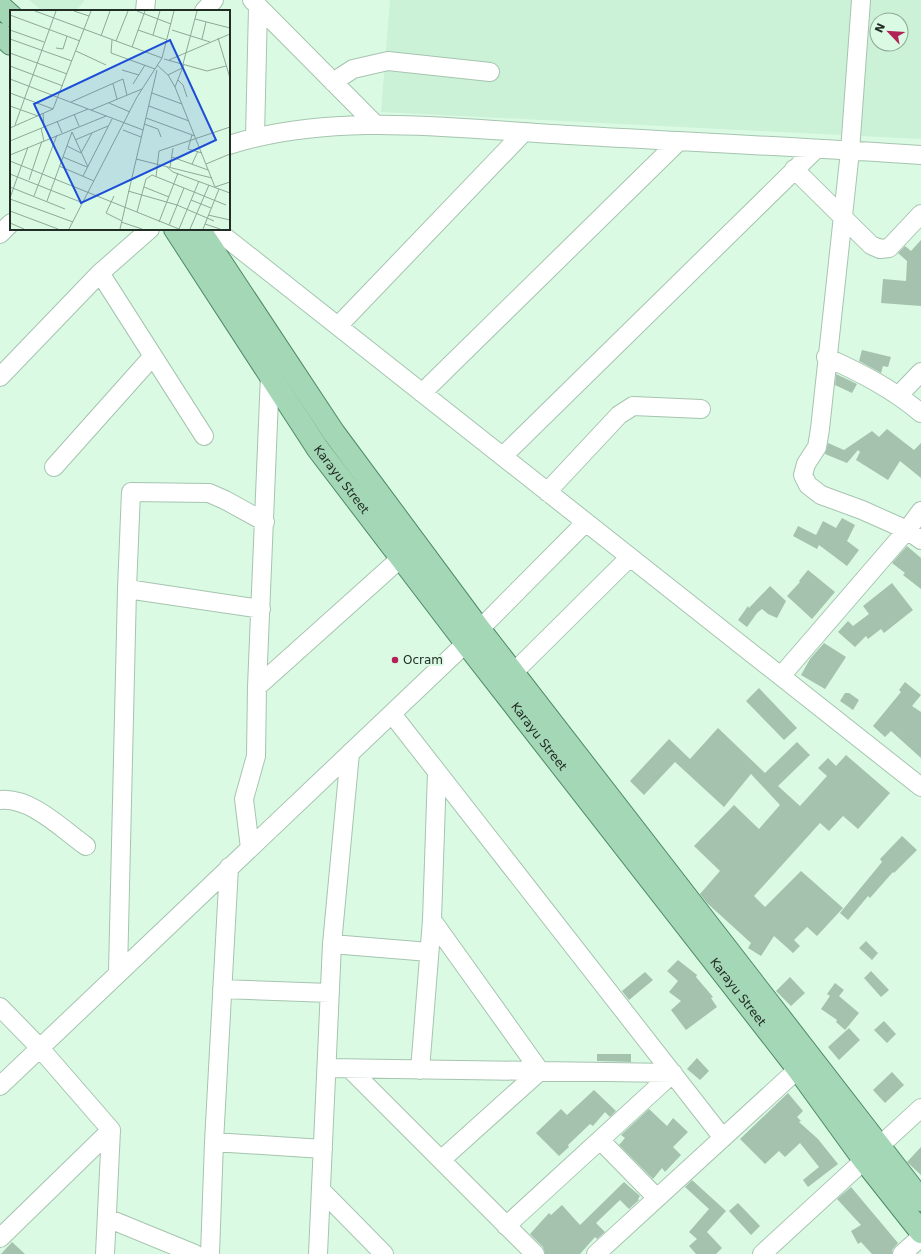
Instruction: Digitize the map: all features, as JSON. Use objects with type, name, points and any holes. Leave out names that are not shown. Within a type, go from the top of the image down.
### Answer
[{"type":"main road","points":[[0,6],[10,15]]},
{"type":"main road","points":[[0,34],[10,43]]},
{"type":"main road","name":"Karayu Street","points":[[176,230],[318,449],[402,557],[473,637],[513,673],[871,1153],[921,1232]]},
{"type":"main road","name":"Karayu Street","points":[[200,230],[334,433],[473,637],[798,1070],[871,1153],[921,1200]]},
{"type":"street","points":[[145,10],[146,0]]},
{"type":"street","points":[[205,10],[214,0]]},
{"type":"street","points":[[861,0],[850,151],[817,447],[806,464],[803,475],[808,485],[821,495],[862,510],[914,535]]},
{"type":"street","points":[[255,3],[375,124]]},
{"type":"street","points":[[255,3],[255,137]]},
{"type":"street","points":[[333,82],[353,69],[388,61],[490,72]]},
{"type":"street","points":[[230,145],[282,131],[375,124],[850,151],[918,158]]},
{"type":"street","points":[[338,326],[524,132]]},
{"type":"street","points":[[422,393],[679,142]]},
{"type":"street","points":[[502,456],[816,149]]},
{"type":"street","points":[[794,169],[871,245],[880,248],[889,248],[921,214]]},
{"type":"street","points":[[0,234],[10,224]]},
{"type":"street","points":[[0,377],[100,273],[149,230]]},
{"type":"street","points":[[216,230],[921,787]]},
{"type":"street","points":[[100,273],[204,436]]},
{"type":"street","points":[[54,467],[153,356]]},
{"type":"street","points":[[826,356],[874,379],[899,395],[921,413]]},
{"type":"street","points":[[899,395],[921,372]]},
{"type":"street","points":[[250,848],[244,799],[256,756],[257,687],[270,375]]},
{"type":"street","points":[[547,492],[619,415],[633,406],[701,410]]},
{"type":"street","points":[[118,972],[127,589],[131,492],[209,493],[265,522]]},
{"type":"street","points":[[780,676],[914,535],[921,511]]},
{"type":"street","points":[[0,1086],[118,972],[473,637],[586,522]]},
{"type":"street","points":[[257,687],[402,557]]},
{"type":"street","points":[[513,673],[630,557]]},
{"type":"street","points":[[127,589],[261,609]]},
{"type":"street","points":[[392,714],[723,1138]]},
{"type":"street","points":[[318,1254],[332,944],[350,753]]},
{"type":"street","points":[[420,1070],[432,920],[437,772]]},
{"type":"street","points":[[0,800],[17,801],[31,806],[86,846]]},
{"type":"street","points":[[210,1254],[214,1142],[229,867]]},
{"type":"street","points":[[432,920],[540,1071]]},
{"type":"street","points":[[332,944],[429,952]]},
{"type":"street","points":[[222,989],[330,993]]},
{"type":"street","points":[[0,1007],[39,1047],[110,1130],[105,1254]]},
{"type":"street","points":[[327,1068],[673,1073]]},
{"type":"street","points":[[350,1069],[535,1254]]},
{"type":"street","points":[[596,1254],[798,1070]]},
{"type":"street","points":[[441,1160],[540,1071]]},
{"type":"street","points":[[506,1226],[673,1073]]},
{"type":"street","points":[[762,1254],[921,1108]]},
{"type":"street","points":[[0,1238],[110,1130]]},
{"type":"street","points":[[600,1141],[657,1198]]},
{"type":"street","points":[[214,1142],[323,1149]]},
{"type":"street","points":[[321,1190],[384,1254]]},
{"type":"street","points":[[107,1218],[195,1254]]},
{"type":"street","points":[[902,1254],[921,1237]]},
{"type":"shaded area","points":[[29,0],[85,0],[77,10],[41,10]]},
{"type":"shaded area","points":[[390,0],[921,0],[921,139],[381,112]]},
{"type":"building","points":[[921,240],[921,306],[881,303],[883,279],[906,281],[907,261],[898,253],[905,246],[911,251]]},
{"type":"building","points":[[862,350],[891,357],[888,367],[883,366],[881,373],[859,361]]},
{"type":"building","points":[[836,374],[857,384],[852,393],[835,385]]},
{"type":"building","points":[[887,429],[914,450],[921,443],[921,478],[900,461],[888,480],[856,460],[860,452],[858,450],[847,463],[825,454],[828,443],[844,450],[872,431],[879,437]]},
{"type":"building","points":[[842,518],[855,525],[847,541],[859,550],[847,566],[819,545],[817,549],[793,536],[798,526],[816,535],[823,521],[836,528]]},
{"type":"building","points":[[907,546],[921,558],[921,589],[903,575],[905,573],[892,563]]},
{"type":"building","points":[[808,570],[835,592],[812,619],[787,596],[800,582],[799,581]]},
{"type":"building","points":[[892,583],[913,610],[884,633],[881,629],[868,639],[866,636],[855,647],[838,632],[848,621],[853,626],[869,614],[863,606]]},
{"type":"building","points":[[770,586],[786,601],[777,618],[768,614],[762,609],[757,613],[747,627],[738,620],[748,606],[749,608]]},
{"type":"building","points":[[824,643],[846,657],[825,689],[801,675],[810,659]]},
{"type":"building","points":[[905,682],[921,695],[912,706],[921,712],[921,758],[891,731],[885,737],[873,726],[901,692],[899,690]]},
{"type":"building","points":[[759,688],[797,728],[784,740],[746,701]]},
{"type":"building","points":[[845,693],[849,693],[859,700],[853,710],[840,701]]},
{"type":"building","points":[[718,728],[765,773],[797,742],[810,755],[778,786],[800,806],[827,776],[818,768],[828,758],[836,766],[846,755],[890,793],[858,829],[843,816],[829,831],[820,823],[754,896],[765,907],[801,871],[843,908],[817,936],[807,927],[794,940],[800,946],[793,953],[774,936],[761,956],[748,948],[751,943],[707,903],[700,894],[720,871],[694,846],[734,805],[759,829],[780,805],[751,774],[724,807],[675,762],[644,795],[630,781],[669,739],[690,759]]},
{"type":"building","points":[[902,836],[917,850],[894,873],[893,872],[870,898],[868,896],[848,920],[840,913],[882,862],[880,859]]},
{"type":"building","points":[[866,941],[878,953],[872,960],[859,948]]},
{"type":"building","points":[[678,960],[697,975],[696,977],[713,997],[711,998],[717,1007],[686,1030],[671,1010],[681,1001],[669,992],[678,981],[667,971]]},
{"type":"building","points":[[871,971],[889,990],[881,997],[864,978]]},
{"type":"building","points":[[645,972],[653,980],[629,1000],[622,991]]},
{"type":"building","points":[[790,977],[805,993],[791,1006],[776,991]]},
{"type":"building","points":[[835,983],[844,990],[839,996],[859,1013],[845,1030],[836,1022],[837,1020],[821,1009],[830,996],[827,994]]},
{"type":"building","points":[[884,1021],[896,1034],[887,1043],[874,1030]]},
{"type":"building","points":[[849,1028],[860,1040],[839,1060],[828,1047]]},
{"type":"building","points":[[597,1054],[631,1054],[631,1062],[597,1061]]},
{"type":"building","points":[[697,1058],[709,1071],[700,1080],[687,1069]]},
{"type":"building","points":[[892,1072],[904,1085],[885,1103],[873,1090]]},
{"type":"building","points":[[594,1090],[616,1111],[610,1117],[605,1112],[593,1126],[590,1124],[559,1156],[536,1133],[561,1109],[567,1115]]},
{"type":"building","points":[[788,1093],[803,1111],[797,1117],[801,1121],[799,1122],[818,1139],[838,1164],[808,1187],[803,1180],[819,1167],[800,1143],[785,1157],[779,1151],[765,1164],[740,1139]]},
{"type":"building","points":[[649,1109],[667,1126],[673,1118],[688,1132],[673,1147],[681,1155],[665,1172],[662,1168],[653,1179],[619,1145],[625,1138],[621,1135]]},
{"type":"building","points":[[921,1147],[921,1175],[907,1162]]},
{"type":"building","points":[[692,1180],[726,1211],[707,1232],[722,1248],[716,1254],[696,1254],[689,1246],[697,1239],[689,1232],[709,1209],[685,1187]]},
{"type":"building","points":[[624,1182],[640,1196],[638,1199],[639,1200],[629,1209],[620,1200],[596,1223],[605,1232],[597,1239],[595,1237],[580,1254],[545,1254],[543,1247],[530,1234],[549,1213],[551,1215],[562,1205],[580,1225]]},
{"type":"building","points":[[851,1187],[898,1243],[892,1250],[892,1254],[872,1254],[861,1242],[858,1244],[851,1231],[861,1225],[837,1199]]},
{"type":"building","points":[[738,1203],[760,1226],[751,1235],[729,1211]]},
{"type":"building","points":[[12,1242],[25,1254],[1,1254]]},
{"type":"place","name":"Ocram","points":[[395,660]]}]
